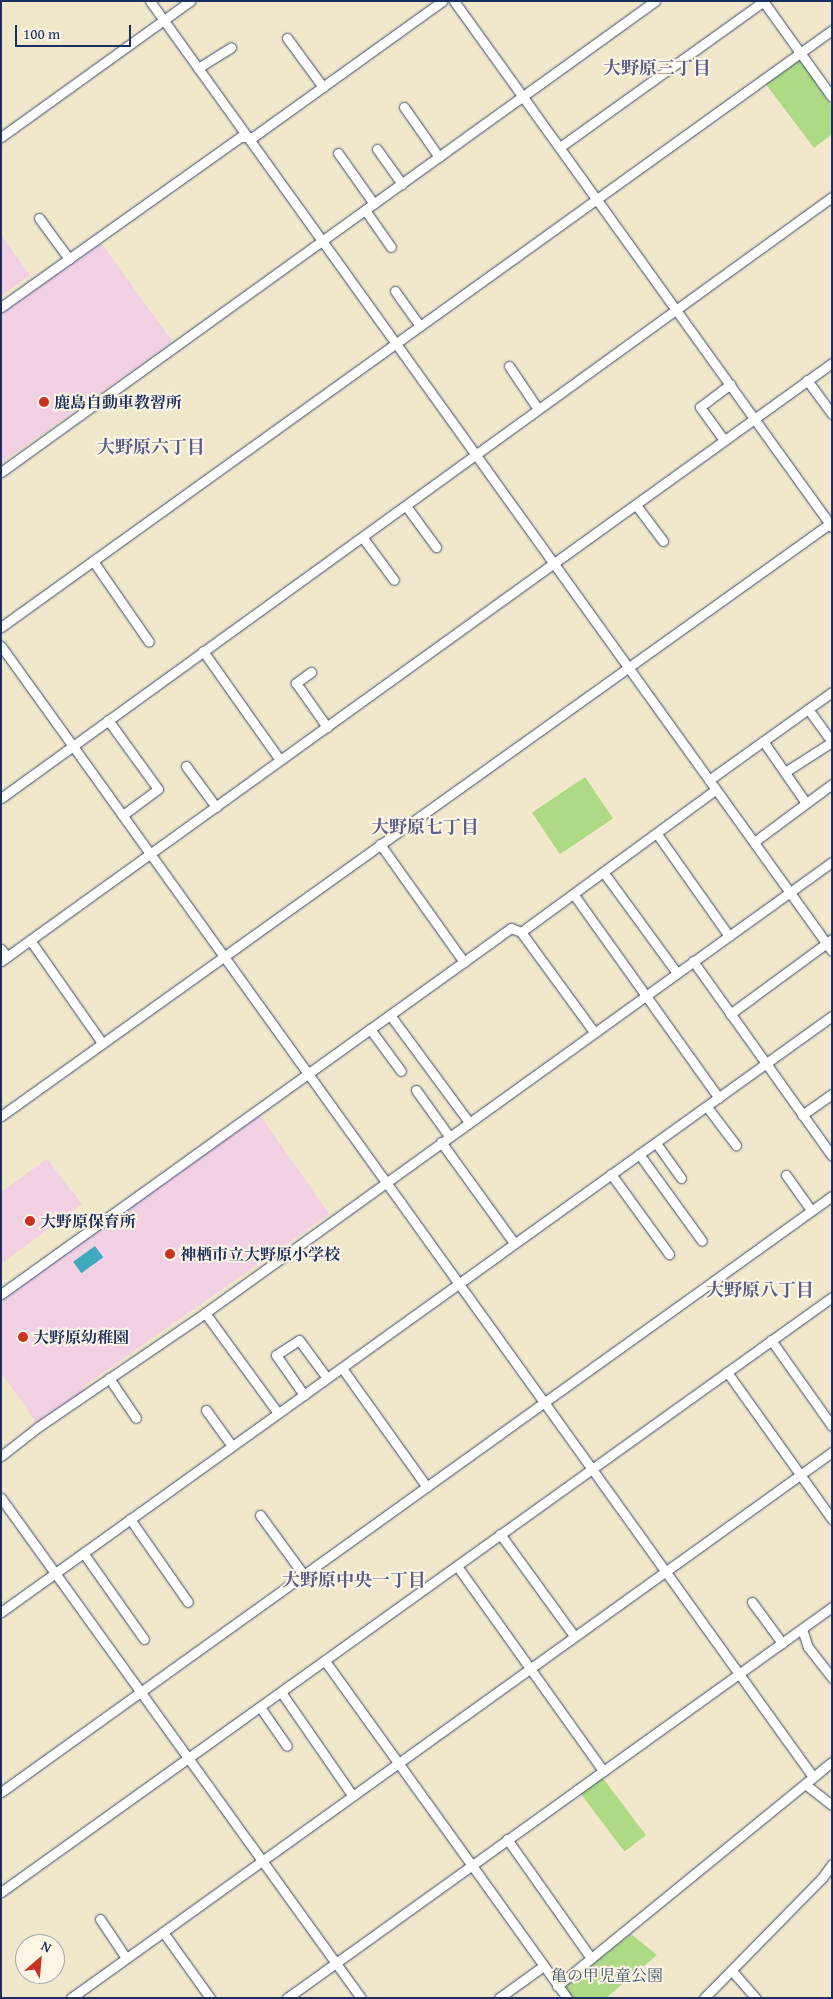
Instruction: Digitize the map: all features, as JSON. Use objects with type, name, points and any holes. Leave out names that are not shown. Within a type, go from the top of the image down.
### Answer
[{"type":"street","points":[[150,1],[626,667],[789,893],[830,945],[730,1014]]},
{"type":"street","points":[[1,137],[190,1]]},
{"type":"street","points":[[1,307],[240,137],[254,137],[442,1]]},
{"type":"street","points":[[1,1116],[626,667],[831,524],[454,1]]},
{"type":"street","points":[[1,472],[655,1]]},
{"type":"street","points":[[560,147],[763,1],[832,97]]},
{"type":"street","points":[[1,627],[832,30]]},
{"type":"street","points":[[287,38],[323,87]]},
{"type":"street","points":[[198,68],[231,47]]},
{"type":"street","points":[[404,107],[439,157]]},
{"type":"street","points":[[377,149],[402,184]]},
{"type":"street","points":[[338,153],[374,204]]},
{"type":"street","points":[[1,798],[832,197]]},
{"type":"street","points":[[365,210],[391,247]]},
{"type":"street","points":[[39,218],[69,259]]},
{"type":"street","points":[[395,291],[420,326]]},
{"type":"street","points":[[1,948],[4,959],[554,565],[832,363]]},
{"type":"street","points":[[509,366],[538,409]]},
{"type":"street","points":[[807,380],[832,414]]},
{"type":"street","points":[[724,440],[700,407],[730,384]]},
{"type":"street","points":[[636,505],[663,541]]},
{"type":"street","points":[[406,506],[436,547]]},
{"type":"street","points":[[363,538],[394,580]]},
{"type":"street","points":[[92,561],[149,642]]},
{"type":"street","points":[[1,646],[591,1470],[741,1673],[809,1780],[832,1805]]},
{"type":"street","points":[[203,651],[280,760]]},
{"type":"street","points":[[311,672],[296,683],[327,727]]},
{"type":"street","points":[[708,780],[832,692]]},
{"type":"street","points":[[785,772],[832,742],[808,709]]},
{"type":"street","points":[[108,720],[158,789],[123,815]]},
{"type":"street","points":[[763,741],[806,803]]},
{"type":"street","points":[[186,766],[216,807]]},
{"type":"street","points":[[754,842],[832,784]]},
{"type":"street","points":[[520,932],[574,895],[716,790]]},
{"type":"street","points":[[657,834],[729,936]]},
{"type":"street","points":[[380,844],[464,962]]},
{"type":"street","points":[[1,1456],[109,1378],[205,1313],[832,862]]},
{"type":"street","points":[[604,873],[677,973]]},
{"type":"street","points":[[574,895],[719,1098]]},
{"type":"street","points":[[1,1294],[511,928],[520,932],[594,1032]]},
{"type":"street","points":[[30,940],[102,1043]]},
{"type":"street","points":[[693,962],[832,1156]]},
{"type":"street","points":[[390,1015],[469,1122]]},
{"type":"street","points":[[1,1612],[832,1016]]},
{"type":"street","points":[[370,1030],[400,1071]]},
{"type":"street","points":[[416,1090],[449,1136]]},
{"type":"street","points":[[802,1115],[832,1094]]},
{"type":"street","points":[[706,1107],[736,1145]]},
{"type":"street","points":[[441,1142],[514,1243]]},
{"type":"street","points":[[656,1142],[681,1178]]},
{"type":"street","points":[[640,1154],[702,1241]]},
{"type":"street","points":[[612,1174],[669,1254]]},
{"type":"street","points":[[786,1175],[812,1210]]},
{"type":"street","points":[[1,1792],[832,1196]]},
{"type":"street","points":[[1,1892],[771,1340],[830,1301]]},
{"type":"street","points":[[205,1313],[278,1413]]},
{"type":"street","points":[[304,1395],[276,1354],[299,1340],[327,1378]]},
{"type":"street","points":[[771,1340],[832,1426]]},
{"type":"street","points":[[342,1368],[427,1487]]},
{"type":"street","points":[[727,1372],[832,1519]]},
{"type":"street","points":[[109,1378],[136,1418]]},
{"type":"street","points":[[206,1410],[232,1446]]},
{"type":"street","points":[[71,1998],[832,1452]]},
{"type":"street","points":[[1,1498],[361,1998]]},
{"type":"street","points":[[260,1515],[303,1574]]},
{"type":"street","points":[[130,1519],[188,1602]]},
{"type":"street","points":[[500,1534],[574,1636]]},
{"type":"street","points":[[84,1554],[144,1639]]},
{"type":"street","points":[[457,1566],[603,1771]]},
{"type":"street","points":[[752,1602],[782,1643]]},
{"type":"street","points":[[287,1998],[507,1838],[832,1607]]},
{"type":"street","points":[[802,1628],[808,1647],[832,1678]]},
{"type":"street","points":[[325,1661],[542,1967],[567,1998]]},
{"type":"street","points":[[281,1692],[352,1795]]},
{"type":"street","points":[[260,1707],[288,1746]]},
{"type":"street","points":[[557,1986],[832,1762]]},
{"type":"street","points":[[507,1838],[591,1958]]},
{"type":"street","points":[[704,1998],[733,1972],[822,1878],[832,1864]]},
{"type":"street","points":[[100,1920],[126,1958]]},
{"type":"street","points":[[163,1932],[210,1998]]},
{"type":"street","points":[[498,1998],[542,1967]]},
{"type":"street","points":[[733,1972],[756,1998]]},
{"type":"shaded area","points":[[1,235],[30,275],[1,296]]},
{"type":"shaded area","name":"鹿島自動車教習所","points":[[101,243],[173,342],[1,463],[1,314]]},
{"type":"shaded area","name":"神栖市立大野原小学校","points":[[257,1111],[329,1214],[79,1390],[6,1287]]},
{"type":"shaded area","name":"大野原保育所","points":[[47,1159],[82,1204],[1,1264],[1,1192]]},
{"type":"shaded area","name":"大野原幼稚園","points":[[12,1294],[85,1392],[38,1425],[1,1373],[1,1302]]},
{"type":"green space","points":[[800,59],[832,107],[832,134],[814,148],[765,83]]},
{"type":"green space","points":[[585,777],[613,818],[560,854],[532,813]]},
{"type":"green space","points":[[602,1777],[646,1835],[624,1852],[580,1793]]},
{"type":"green space","name":"亀の甲児童公園","points":[[631,1934],[657,1955],[606,1998],[572,1998],[563,1987]]},
{"type":"water","points":[[95,1246],[103,1257],[81,1273],[73,1262]]},
{"type":"place","name":"鹿島自動車教習所","points":[[44,402]]},
{"type":"place","name":"大野原保育所","points":[[30,1221]]},
{"type":"place","name":"神栖市立大野原小学校","points":[[170,1254]]},
{"type":"place","name":"大野原幼稚園","points":[[23,1337]]},
{"type":"district","name":"大野原三丁目","points":[[657,68]]},
{"type":"district","name":"大野原六丁目","points":[[151,447]]},
{"type":"district","name":"大野原七丁目","points":[[425,827]]},
{"type":"district","name":"大野原八丁目","points":[[760,1290]]},
{"type":"district","name":"大野原中央一丁目","points":[[354,1580]]}]
